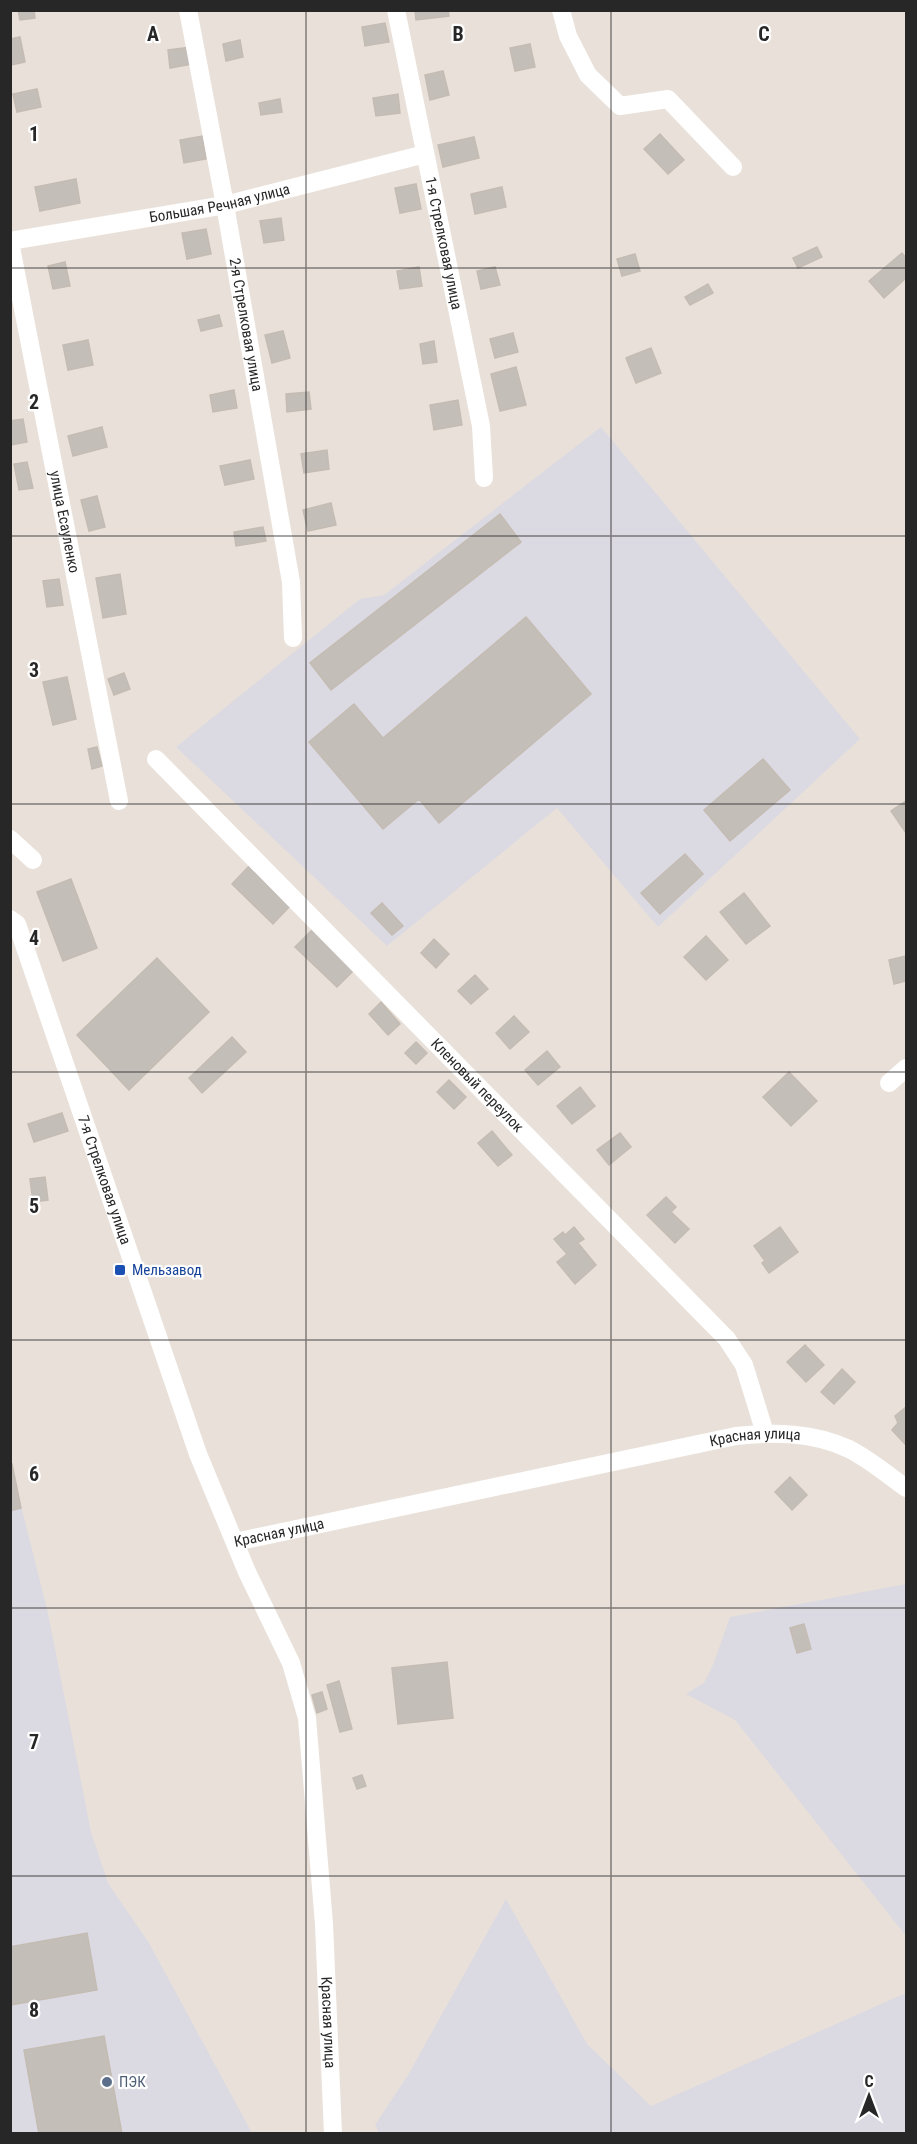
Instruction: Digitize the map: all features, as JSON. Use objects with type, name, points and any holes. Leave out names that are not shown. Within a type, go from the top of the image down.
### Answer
[{"type":"street","name":"2-я Стрелковая улица","points":[[188,10],[225,204],[291,582],[293,638]]},
{"type":"street","name":"1-я Стрелковая улица","points":[[396,10],[481,426],[484,478]]},
{"type":"street","points":[[561,10],[568,36],[588,75],[620,106],[668,99],[733,167]]},
{"type":"street","name":"Большая Речная улица","points":[[10,242],[225,204],[425,154]]},
{"type":"street","name":"улица Есауленко","points":[[10,242],[119,801]]},
{"type":"street","name":"Кленовый переулок","points":[[156,759],[727,1339],[744,1365],[765,1433]]},
{"type":"street","points":[[10,840],[33,860]]},
{"type":"street","name":"7-я Стрелковая улица","points":[[10,920],[17,924],[198,1454],[235,1542]]},
{"type":"street","points":[[889,1083],[906,1068]]},
{"type":"street","name":"Красная улица","points":[[333,2133],[324,1924],[307,1718],[291,1663],[235,1542],[736,1436],[765,1433],[793,1433],[849,1449],[906,1488]]},
{"type":"shaded area","points":[[601,427],[860,739],[658,927],[557,808],[387,946],[176,747],[360,599],[384,595]]},
{"type":"shaded area","points":[[10,1462],[48,1613],[91,1832],[108,1883],[149,1943],[252,2133],[11,2133]]},
{"type":"shaded area","points":[[906,1584],[906,1936],[735,1720],[686,1694],[704,1683],[730,1617]]},
{"type":"shaded area","points":[[506,1899],[587,2044],[651,2106],[906,1993],[906,2133],[379,2133],[375,2125],[408,2075]]},
{"type":"building","points":[[18,10],[34,10],[35,18],[20,20]]},
{"type":"building","points":[[415,10],[448,10],[449,16],[416,20]]},
{"type":"building","points":[[385,23],[389,42],[365,46],[362,27]]},
{"type":"building","points":[[20,37],[25,62],[11,65],[10,39]]},
{"type":"building","points":[[240,40],[243,57],[226,61],[223,44]]},
{"type":"building","points":[[530,44],[535,67],[515,71],[510,48]]},
{"type":"building","points":[[191,47],[193,64],[170,68],[168,50]]},
{"type":"building","points":[[443,71],[449,95],[430,100],[425,75]]},
{"type":"building","points":[[37,89],[41,107],[17,112],[13,94]]},
{"type":"building","points":[[398,94],[400,113],[376,116],[373,98]]},
{"type":"building","points":[[280,99],[282,112],[261,115],[259,103]]},
{"type":"building","points":[[660,134],[684,160],[668,174],[644,149]]},
{"type":"building","points":[[202,136],[206,159],[184,163],[180,140]]},
{"type":"building","points":[[474,137],[479,158],[443,167],[438,145]]},
{"type":"building","points":[[76,179],[80,203],[40,211],[35,187]]},
{"type":"building","points":[[416,184],[421,209],[400,213],[395,188]]},
{"type":"building","points":[[502,187],[506,207],[475,214],[471,194]]},
{"type":"building","points":[[281,218],[284,240],[264,243],[260,221]]},
{"type":"building","points":[[206,229],[211,254],[187,259],[182,233]]},
{"type":"building","points":[[817,247],[822,257],[798,268],[793,258]]},
{"type":"building","points":[[902,253],[906,258],[906,278],[884,298],[869,281]]},
{"type":"building","points":[[635,254],[640,271],[622,276],[617,259]]},
{"type":"building","points":[[65,262],[70,286],[53,289],[48,266]]},
{"type":"building","points":[[419,267],[422,286],[400,289],[397,271]]},
{"type":"building","points":[[495,267],[500,285],[481,289],[477,271]]},
{"type":"building","points":[[708,284],[713,293],[690,305],[685,297]]},
{"type":"building","points":[[219,315],[222,326],[201,331],[198,320]]},
{"type":"building","points":[[283,331],[290,358],[272,363],[265,335]]},
{"type":"building","points":[[513,333],[518,352],[495,358],[490,339]]},
{"type":"building","points":[[88,340],[93,365],[68,370],[63,345]]},
{"type":"building","points":[[434,341],[437,362],[423,364],[420,344]]},
{"type":"building","points":[[651,348],[661,373],[636,383],[626,358]]},
{"type":"building","points":[[516,367],[526,405],[500,411],[491,374]]},
{"type":"building","points":[[234,390],[237,408],[213,412],[210,395]]},
{"type":"building","points":[[309,392],[311,409],[287,412],[286,394]]},
{"type":"building","points":[[458,400],[462,425],[434,430],[430,405]]},
{"type":"building","points":[[23,419],[27,442],[10,445],[10,421]]},
{"type":"building","points":[[102,427],[107,447],[73,456],[68,436]]},
{"type":"building","points":[[327,450],[329,469],[304,473],[301,454]]},
{"type":"building","points":[[250,460],[254,479],[225,485],[220,466]]},
{"type":"building","points":[[27,462],[33,488],[19,490],[14,464]]},
{"type":"building","points":[[97,496],[105,527],[89,531],[81,500]]},
{"type":"building","points":[[331,503],[336,525],[308,531],[303,510]]},
{"type":"building","points":[[500,514],[521,542],[331,690],[310,663]]},
{"type":"building","points":[[263,527],[266,541],[236,546],[234,532]]},
{"type":"building","points":[[120,574],[126,614],[103,618],[96,578]]},
{"type":"building","points":[[59,579],[63,605],[47,607],[43,581]]},
{"type":"building","points":[[526,617],[591,694],[439,823],[419,799],[383,829],[309,742],[354,704],[383,738]]},
{"type":"building","points":[[124,673],[130,689],[114,695],[108,679]]},
{"type":"building","points":[[67,677],[76,719],[53,725],[43,682]]},
{"type":"building","points":[[97,747],[102,766],[92,769],[88,749]]},
{"type":"building","points":[[763,759],[790,790],[730,841],[704,810]]},
{"type":"building","points":[[906,801],[906,833],[891,811]]},
{"type":"building","points":[[685,854],[703,874],[660,914],[641,893]]},
{"type":"building","points":[[249,866],[290,906],[273,924],[232,884]]},
{"type":"building","points":[[71,879],[97,948],[63,961],[37,892]]},
{"type":"building","points":[[744,893],[770,926],[746,944],[720,912]]},
{"type":"building","points":[[382,903],[403,926],[392,935],[371,913]]},
{"type":"building","points":[[313,929],[354,970],[337,987],[295,947]]},
{"type":"building","points":[[706,936],[728,960],[706,980],[684,957]]},
{"type":"building","points":[[434,939],[449,954],[436,968],[421,953]]},
{"type":"building","points":[[906,956],[906,981],[894,984],[889,960]]},
{"type":"building","points":[[157,958],[209,1012],[129,1090],[77,1035]]},
{"type":"building","points":[[475,975],[488,989],[471,1004],[458,991]]},
{"type":"building","points":[[381,1002],[400,1024],[388,1035],[369,1014]]},
{"type":"building","points":[[514,1016],[529,1032],[510,1049],[496,1033]]},
{"type":"building","points":[[232,1037],[246,1052],[202,1093],[189,1078]]},
{"type":"building","points":[[416,1042],[427,1053],[416,1064],[405,1053]]},
{"type":"building","points":[[547,1051],[560,1067],[538,1085],[525,1070]]},
{"type":"building","points":[[789,1072],[817,1101],[791,1126],[763,1097]]},
{"type":"building","points":[[449,1080],[466,1097],[454,1109],[437,1092]]},
{"type":"building","points":[[580,1087],[595,1106],[572,1124],[557,1106]]},
{"type":"building","points":[[62,1113],[68,1131],[34,1142],[28,1124]]},
{"type":"building","points":[[492,1131],[512,1155],[498,1166],[478,1143]]},
{"type":"building","points":[[620,1133],[631,1147],[609,1165],[597,1150]]},
{"type":"building","points":[[45,1177],[48,1200],[33,1202],[30,1179]]},
{"type":"building","points":[[666,1197],[676,1207],[671,1212],[689,1229],[675,1243],[647,1215]]},
{"type":"building","points":[[574,1227],[584,1239],[578,1243],[596,1265],[575,1284],[557,1262],[567,1254],[554,1239],[563,1232],[565,1235]]},
{"type":"building","points":[[780,1227],[798,1252],[769,1273],[762,1263],[765,1261],[754,1246]]},
{"type":"building","points":[[805,1345],[824,1365],[806,1382],[787,1362]]},
{"type":"building","points":[[842,1369],[855,1382],[834,1404],[821,1392]]},
{"type":"building","points":[[906,1407],[906,1445],[892,1430],[898,1423],[895,1416]]},
{"type":"building","points":[[12,1464],[21,1508],[10,1511],[10,1465]]},
{"type":"building","points":[[790,1477],[807,1495],[792,1510],[775,1492]]},
{"type":"building","points":[[804,1624],[811,1649],[797,1653],[790,1628]]},
{"type":"building","points":[[447,1662],[453,1718],[398,1724],[392,1668]]},
{"type":"building","points":[[339,1681],[352,1729],[340,1732],[327,1685]]},
{"type":"building","points":[[322,1692],[327,1709],[317,1713],[312,1695]]},
{"type":"building","points":[[362,1775],[366,1786],[357,1789],[353,1778]]},
{"type":"building","points":[[87,1933],[97,1990],[10,2005],[10,1947]]},
{"type":"building","points":[[104,2036],[122,2134],[39,2134],[24,2050]]},
{"type":"place","name":"Мельзавод","points":[[120,1270]]},
{"type":"place","name":"ПЭК","points":[[107,2082]]}]
